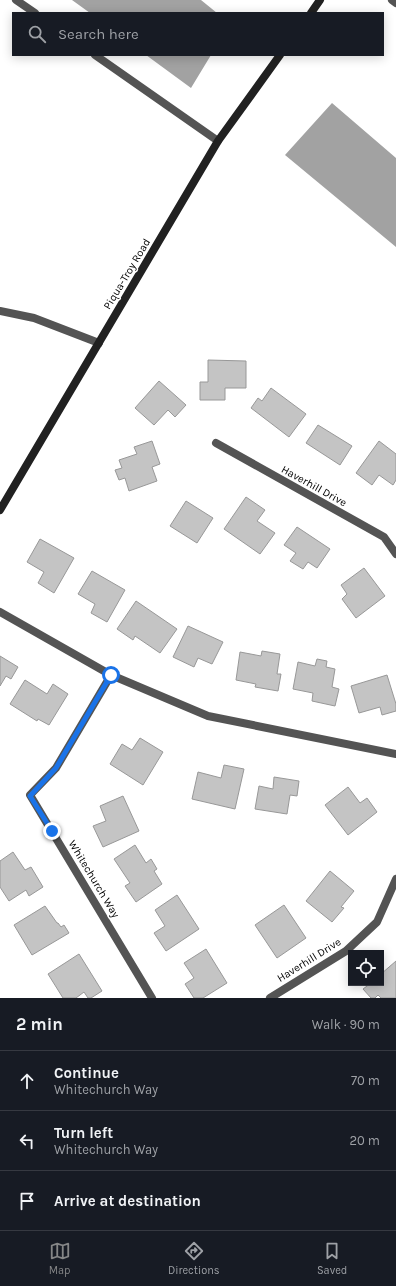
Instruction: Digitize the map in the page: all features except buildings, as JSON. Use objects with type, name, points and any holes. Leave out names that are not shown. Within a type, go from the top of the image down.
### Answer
[{"type":"street","points":[[16,0],[34,12]]},
{"type":"street","points":[[312,12],[320,0]]},
{"type":"street","points":[[392,0],[396,3]]},
{"type":"street","points":[[96,56],[218,141]]},
{"type":"street","name":"Piqua-Troy Road","points":[[0,510],[218,141],[279,56]]},
{"type":"street","points":[[0,310],[34,318],[99,343]]},
{"type":"street","name":"Haverhill Drive","points":[[216,443],[384,537],[396,554]]},
{"type":"street","points":[[0,612],[111,675],[208,716],[396,754]]},
{"type":"street","name":"Whitechurch Way","points":[[111,675],[56,768],[30,796],[152,998]]},
{"type":"street","name":"Haverhill Drive","points":[[270,998],[346,951],[377,922],[396,879]]},
{"type":"shaded area","points":[[72,0],[201,0],[216,12],[89,12]]},
{"type":"shaded area","points":[[147,56],[210,56],[191,88]]},
{"type":"shaded area","points":[[332,103],[396,158],[396,247],[285,155]]},
{"type":"route","points":[[52,831],[30,796],[56,768],[111,675]]}]
